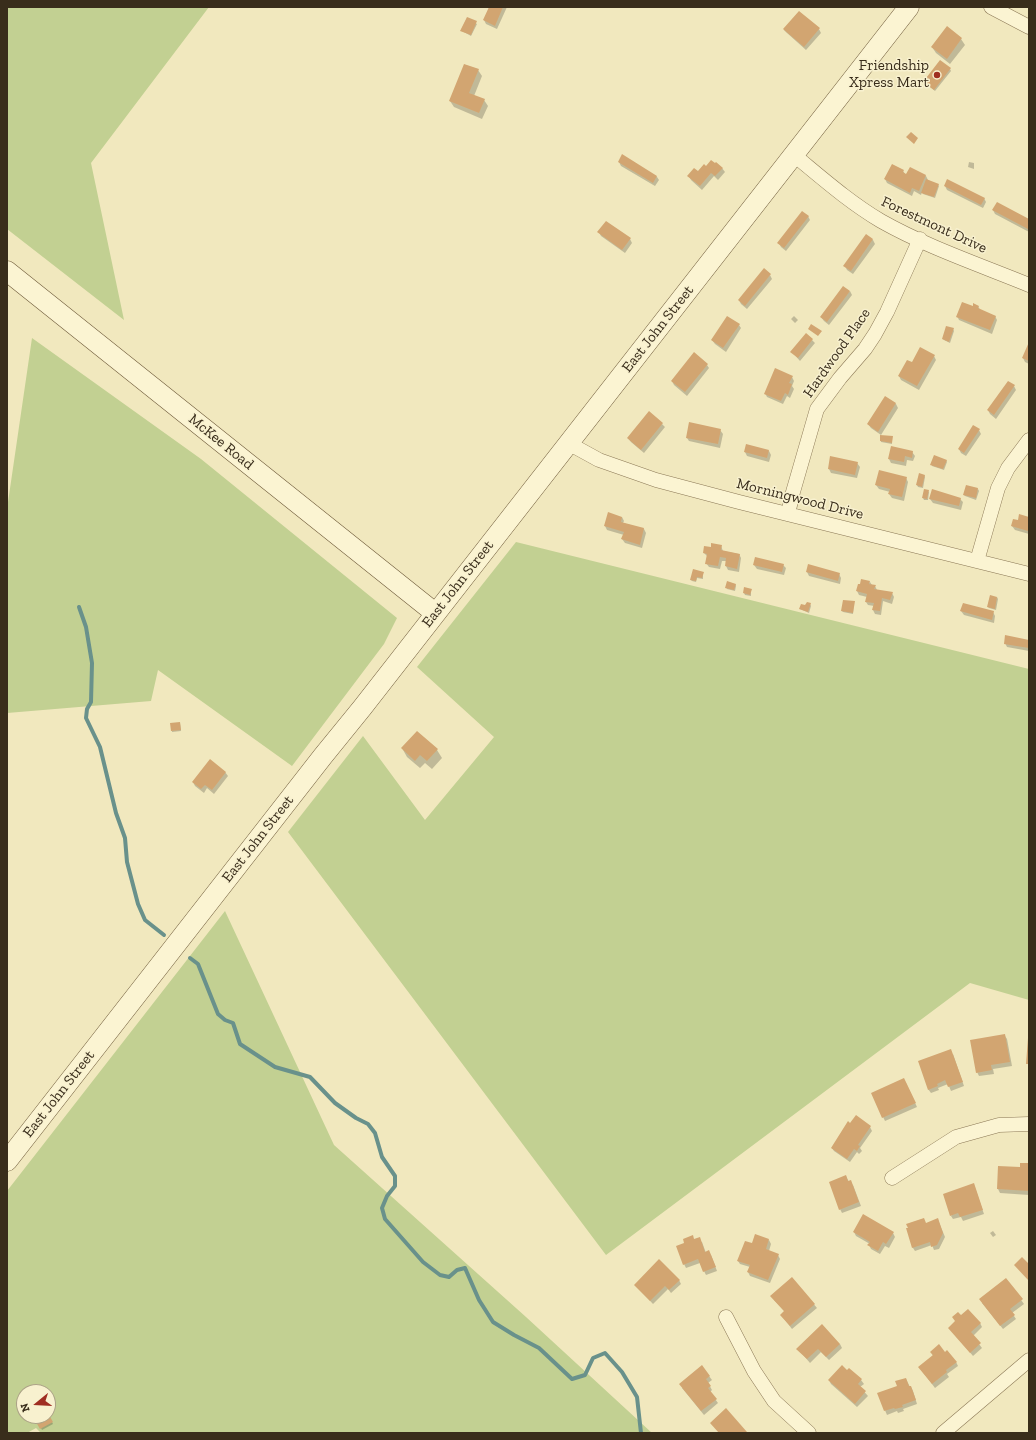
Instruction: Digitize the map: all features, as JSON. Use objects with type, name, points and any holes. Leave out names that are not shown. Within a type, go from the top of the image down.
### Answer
[{"type":"main road","name":"East John Street","points":[[7,1161],[909,7]]},
{"type":"main road","name":"McKee Road","points":[[7,271],[435,613]]},
{"type":"street","points":[[991,7],[1029,27]]},
{"type":"street","name":"Forestmont Drive","points":[[794,155],[843,196],[880,220],[920,240],[1029,285]]},
{"type":"street","name":"Hardwood Place","points":[[788,514],[793,492],[818,409],[840,378],[865,349],[875,334],[887,312],[920,240]]},
{"type":"street","points":[[977,561],[998,488],[1008,468],[1029,440]]},
{"type":"street","name":"Morningwood Drive","points":[[568,443],[599,460],[656,480],[1029,574]]},
{"type":"street","points":[[892,1178],[956,1137],[999,1125],[1029,1124]]},
{"type":"street","points":[[726,1317],[754,1371],[774,1401],[808,1433]]},
{"type":"street","points":[[943,1433],[1029,1360]]},
{"type":"green space","points":[[7,7],[209,7],[91,163],[124,320],[7,229]]},
{"type":"green space","points":[[32,338],[201,459],[397,618],[384,644],[292,766],[158,670],[151,701],[7,713],[7,509]]},
{"type":"green space","points":[[516,542],[1029,669],[1029,1000],[970,983],[606,1255],[288,832],[363,736],[425,820],[494,737],[417,667]]},
{"type":"green space","points":[[225,911],[334,1145],[526,1317],[652,1433],[41,1433],[36,1428],[27,1433],[7,1433],[7,1191]]},
{"type":"building","points":[[489,7],[503,7],[495,26],[483,20]]},
{"type":"building","points":[[799,11],[820,28],[804,47],[783,29]]},
{"type":"building","points":[[467,17],[477,21],[471,35],[460,31]]},
{"type":"building","points":[[947,26],[962,38],[947,59],[931,47]]},
{"type":"building","name":"Friendship Xpress Mart","points":[[940,60],[951,68],[934,90],[923,82]]},
{"type":"building","points":[[464,64],[479,69],[469,93],[485,99],[479,113],[449,101]]},
{"type":"building","points":[[911,132],[918,138],[914,144],[906,137]]},
{"type":"building","points":[[622,154],[657,176],[653,183],[618,162]]},
{"type":"building","points":[[711,160],[723,168],[715,176],[711,173],[700,186],[687,176],[694,168],[698,171],[704,164],[706,166]]},
{"type":"building","points":[[892,164],[904,170],[903,172],[906,174],[910,167],[926,175],[919,191],[912,188],[910,193],[884,179]]},
{"type":"building","points":[[926,179],[939,184],[934,197],[921,193]]},
{"type":"building","points":[[947,179],[985,198],[981,205],[944,186]]},
{"type":"building","points":[[997,202],[1029,219],[1028,229],[992,210]]},
{"type":"building","points":[[802,211],[809,216],[784,248],[777,243]]},
{"type":"building","points":[[606,221],[631,238],[622,250],[597,232]]},
{"type":"building","points":[[866,234],[873,239],[851,271],[843,266]]},
{"type":"building","points":[[764,268],[771,274],[745,306],[738,300]]},
{"type":"building","points":[[843,286],[850,291],[827,322],[820,317]]},
{"type":"building","points":[[962,302],[973,306],[973,303],[979,306],[978,308],[996,316],[990,330],[956,317]]},
{"type":"building","points":[[727,316],[740,324],[723,348],[711,340]]},
{"type":"building","points":[[811,324],[822,331],[818,336],[808,329]]},
{"type":"building","points":[[946,326],[954,328],[949,342],[942,339]]},
{"type":"building","points":[[806,333],[813,339],[798,358],[790,352]]},
{"type":"building","points":[[1029,342],[1029,361],[1022,358]]},
{"type":"building","points":[[920,347],[935,355],[917,386],[898,376],[907,360],[912,362]]},
{"type":"building","points":[[694,352],[708,364],[685,392],[671,381]]},
{"type":"building","points":[[775,368],[793,376],[789,383],[792,384],[788,395],[785,393],[781,401],[764,394]]},
{"type":"building","points":[[1008,381],[1015,385],[994,415],[987,410]]},
{"type":"building","points":[[885,396],[896,403],[878,432],[867,424]]},
{"type":"building","points":[[649,411],[663,423],[641,450],[627,438]]},
{"type":"building","points":[[689,422],[721,429],[718,444],[686,438]]},
{"type":"building","points":[[973,425],[980,429],[964,453],[958,449]]},
{"type":"building","points":[[880,435],[893,436],[892,443],[880,441]]},
{"type":"building","points":[[746,444],[769,450],[767,458],[744,452]]},
{"type":"building","points":[[891,446],[913,451],[912,458],[905,456],[904,462],[888,459]]},
{"type":"building","points":[[934,455],[947,460],[943,469],[930,465]]},
{"type":"building","points":[[830,456],[858,462],[855,475],[828,469]]},
{"type":"building","points":[[879,470],[907,477],[902,497],[888,494],[890,489],[875,485]]},
{"type":"building","points":[[919,473],[925,475],[922,487],[916,485]]},
{"type":"building","points":[[966,485],[978,488],[976,498],[963,495]]},
{"type":"building","points":[[924,489],[929,490],[927,499],[922,498]]},
{"type":"building","points":[[932,489],[961,498],[959,506],[929,499]]},
{"type":"building","points":[[608,512],[622,517],[621,522],[644,528],[640,545],[621,539],[624,532],[604,526]]},
{"type":"building","points":[[1019,514],[1029,517],[1028,531],[1011,526],[1013,519],[1018,520]]},
{"type":"building","points":[[711,543],[722,545],[721,550],[740,554],[737,569],[725,566],[726,558],[720,557],[718,566],[705,564],[707,554],[703,553],[704,546],[711,547]]},
{"type":"building","points":[[755,557],[784,564],[782,572],[753,565]]},
{"type":"building","points":[[808,564],[840,573],[838,581],[806,572]]},
{"type":"building","points":[[693,569],[704,572],[702,578],[697,577],[696,581],[690,580]]},
{"type":"building","points":[[861,579],[870,581],[869,584],[876,585],[874,589],[893,592],[890,600],[882,598],[880,611],[872,610],[874,603],[865,602],[867,594],[856,591]]},
{"type":"building","points":[[727,581],[736,584],[734,590],[725,588]]},
{"type":"building","points":[[744,587],[752,589],[750,595],[743,593]]},
{"type":"building","points":[[990,595],[997,597],[995,609],[987,607]]},
{"type":"building","points":[[843,600],[855,601],[853,613],[841,611]]},
{"type":"building","points":[[807,602],[811,603],[808,612],[799,609],[801,604],[805,605]]},
{"type":"building","points":[[963,603],[994,611],[992,620],[960,611]]},
{"type":"building","points":[[1005,635],[1029,640],[1029,648],[1004,644]]},
{"type":"building","points":[[180,722],[181,730],[171,731],[170,723]]},
{"type":"building","points":[[417,731],[438,749],[427,761],[420,755],[415,761],[401,748]]},
{"type":"building","points":[[210,759],[226,772],[212,790],[205,785],[201,789],[192,782]]},
{"type":"building","points":[[1005,1034],[1010,1062],[991,1065],[992,1070],[976,1073],[970,1040]]},
{"type":"building","points":[[1028,1038],[1029,1064],[1026,1064]]},
{"type":"building","points":[[951,1049],[963,1082],[948,1087],[945,1080],[937,1084],[938,1086],[928,1090],[918,1061]]},
{"type":"building","points":[[904,1078],[916,1103],[882,1118],[871,1093]]},
{"type":"building","points":[[856,1115],[871,1126],[858,1145],[860,1146],[857,1151],[854,1149],[847,1159],[831,1148],[848,1121],[850,1123]]},
{"type":"building","points":[[1020,1163],[1029,1163],[1029,1191],[997,1189],[998,1166],[1020,1167]]},
{"type":"building","points":[[846,1175],[848,1181],[851,1180],[859,1202],[839,1210],[829,1182]]},
{"type":"building","points":[[974,1183],[983,1210],[960,1217],[958,1213],[950,1216],[943,1194]]},
{"type":"building","points":[[863,1214],[894,1232],[886,1244],[883,1242],[878,1251],[867,1245],[870,1242],[853,1232]]},
{"type":"building","points":[[924,1218],[926,1223],[938,1218],[943,1233],[937,1245],[931,1247],[930,1242],[912,1248],[906,1224]]},
{"type":"building","points":[[755,1234],[769,1239],[766,1249],[779,1254],[768,1280],[747,1272],[750,1265],[737,1261],[745,1241],[752,1243]]},
{"type":"building","points":[[693,1235],[694,1239],[700,1237],[705,1252],[709,1250],[716,1267],[703,1272],[698,1259],[683,1265],[676,1246],[684,1243],[683,1239]]},
{"type":"building","points":[[1022,1257],[1028,1263],[1029,1262],[1029,1281],[1014,1265]]},
{"type":"building","points":[[659,1259],[680,1280],[669,1290],[665,1286],[650,1301],[634,1285]]},
{"type":"building","points":[[792,1277],[815,1304],[790,1326],[780,1315],[784,1311],[770,1296]]},
{"type":"building","points":[[1006,1278],[1023,1299],[1010,1309],[1015,1315],[1000,1326],[979,1299]]},
{"type":"building","points":[[968,1309],[981,1323],[971,1332],[981,1343],[970,1353],[948,1328],[955,1321],[952,1317],[958,1312],[961,1315]]},
{"type":"building","points":[[822,1324],[840,1344],[826,1357],[818,1349],[807,1359],[796,1349]]},
{"type":"building","points":[[939,1344],[945,1352],[947,1350],[957,1362],[946,1370],[947,1372],[932,1384],[918,1367],[933,1355],[930,1352]]},
{"type":"building","points":[[702,1365],[710,1376],[706,1379],[711,1386],[708,1388],[717,1399],[701,1411],[679,1384]]},
{"type":"building","points":[[842,1365],[847,1370],[849,1368],[862,1379],[858,1384],[866,1391],[855,1404],[828,1380]]},
{"type":"building","points":[[906,1378],[909,1386],[911,1386],[916,1400],[902,1405],[903,1407],[884,1411],[877,1393],[897,1386],[895,1381]]},
{"type":"building","points":[[726,1408],[747,1432],[719,1433],[710,1423]]},
{"type":"building","points":[[37,1424],[49,1424],[40,1429]]},
{"type":"waterway","points":[[79,607],[86,627],[92,663],[91,702],[87,709],[86,718],[100,747],[116,813],[125,838],[127,862],[138,904],[145,920],[164,935]]},
{"type":"waterway","points":[[190,958],[198,964],[218,1014],[225,1020],[233,1023],[240,1044],[275,1067],[310,1077],[335,1103],[356,1118],[368,1124],[375,1133],[382,1157],[395,1176],[395,1186],[387,1196],[382,1208],[385,1219],[423,1262],[440,1275],[449,1277],[457,1270],[465,1268],[479,1300],[493,1322],[539,1348],[572,1379],[585,1375],[593,1358],[605,1353],[622,1372],[637,1397],[641,1433]]},
{"type":"place","name":"Friendship Xpress Mart","points":[[937,75]]}]
